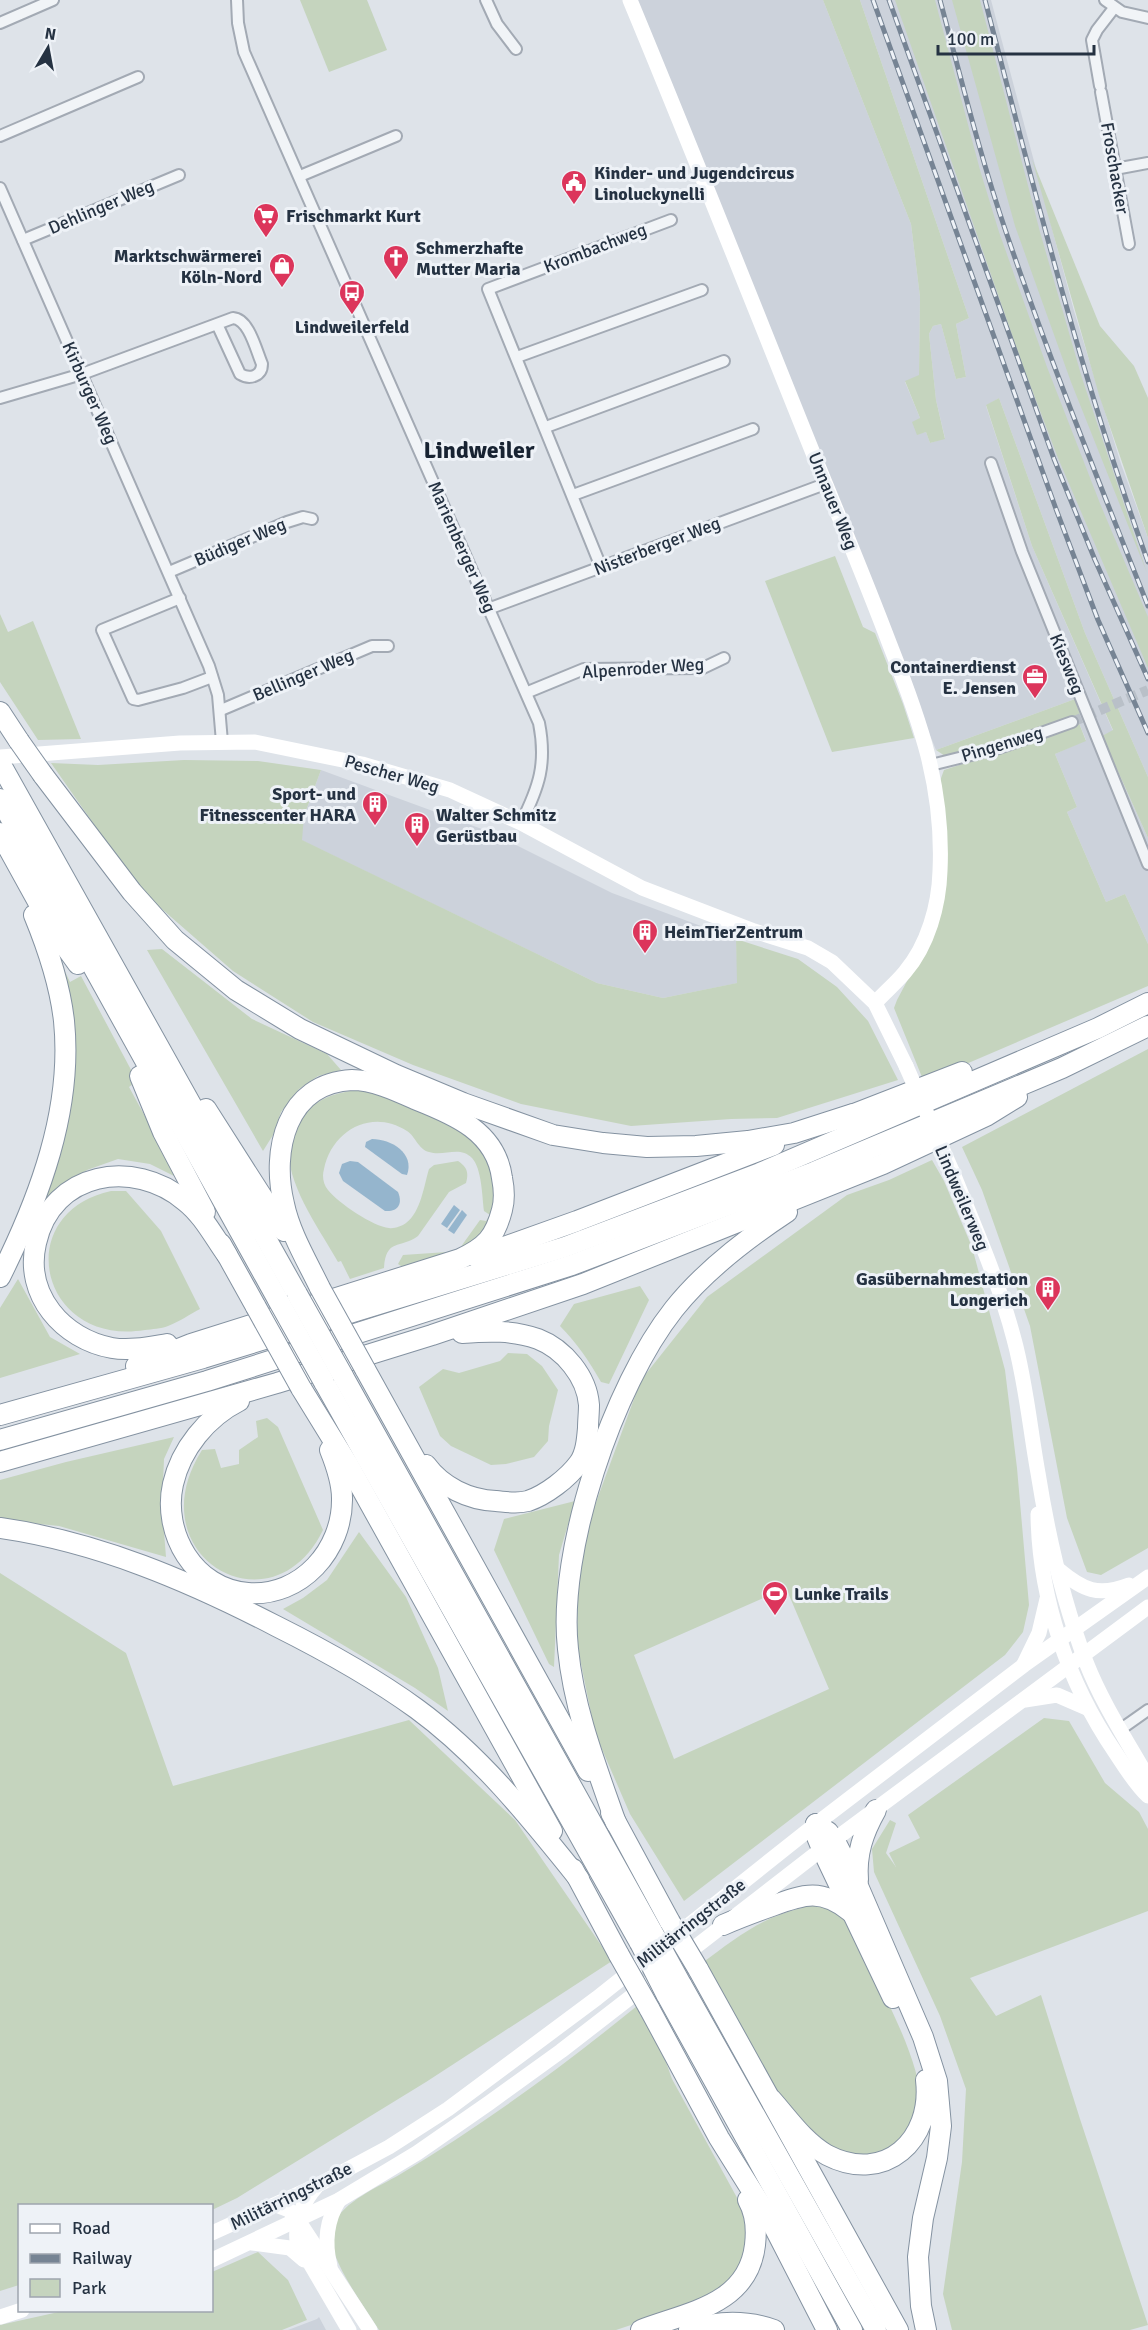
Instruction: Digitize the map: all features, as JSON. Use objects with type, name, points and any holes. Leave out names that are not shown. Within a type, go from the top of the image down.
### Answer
[{"type":"highway","points":[[0,712],[43,775],[132,892],[175,940],[236,990],[300,1029],[405,1079],[553,1135],[647,1148],[748,1141],[794,1133],[853,1114]]},
{"type":"highway","points":[[0,763],[7,793],[278,1300],[333,1379],[646,1938],[800,2235],[852,2330]]},
{"type":"highway","points":[[7,793],[145,1021],[297,1294],[333,1379]]},
{"type":"highway","points":[[0,833],[54,931],[89,979],[134,1060],[163,1132],[227,1255],[301,1388],[349,1466],[579,1879],[719,2138],[772,2223],[827,2330]]},
{"type":"highway","points":[[0,1277],[42,1181],[60,1107],[65,1066],[64,1021],[58,986],[40,929],[9,851]]},
{"type":"highway","points":[[0,1415],[203,1358],[565,1247],[760,1173],[1098,1028],[1148,1003]]},
{"type":"highway","points":[[145,1021],[186,1078],[320,1288],[898,2330]]},
{"type":"highway","points":[[0,1440],[207,1381],[572,1265],[814,1172],[1062,1068],[1148,1026]]},
{"type":"highway","points":[[346,1295],[478,1257],[1050,1038],[1098,1028]]},
{"type":"highway","points":[[0,1462],[277,1383],[432,1335],[583,1284],[842,1181],[986,1116],[1062,1068]]},
{"type":"highway","points":[[54,1399],[100,1383],[145,1361],[191,1344],[460,1259],[479,1250],[488,1242],[498,1225],[504,1205],[501,1168],[493,1150],[481,1134],[450,1113],[368,1082],[352,1080],[328,1084],[312,1094],[290,1118],[283,1133],[280,1153],[283,1202],[288,1221],[320,1288]]},
{"type":"highway","points":[[227,1255],[204,1221],[187,1202],[169,1189],[149,1180],[110,1175],[80,1185],[63,1197],[52,1209],[36,1243],[34,1269],[39,1292],[50,1311],[64,1328],[87,1342],[129,1349],[180,1342],[249,1326]]},
{"type":"highway","points":[[616,1823],[585,1734],[567,1648],[566,1609],[572,1560],[583,1508],[596,1468],[612,1424],[640,1362],[658,1330],[675,1307],[716,1265],[756,1232],[796,1206],[842,1181]]},
{"type":"highway","points":[[395,1424],[428,1468],[443,1483],[481,1501],[511,1503],[537,1497],[563,1479],[579,1463],[587,1444],[589,1404],[582,1382],[572,1364],[557,1350],[540,1340],[512,1332],[482,1331],[432,1335]]},
{"type":"highway","points":[[277,1383],[220,1413],[193,1440],[175,1474],[170,1511],[173,1530],[180,1549],[205,1576],[224,1586],[247,1593],[267,1592],[286,1587],[302,1579],[328,1552],[336,1534],[342,1498],[338,1471],[321,1422]]},
{"type":"highway","points":[[0,1528],[88,1547],[142,1564],[238,1606],[327,1652],[417,1709],[470,1754],[520,1806],[579,1879]]},
{"type":"highway","points":[[858,1886],[859,1848],[869,1821],[876,1810]]},
{"type":"highway","points":[[771,2099],[803,2136],[819,2150],[850,2163],[874,2163],[897,2155],[909,2145],[920,2126],[927,2103],[922,2066],[895,2002],[852,1912],[829,1845],[828,1832],[816,1824]]},
{"type":"highway","points":[[829,1845],[858,1886],[923,2037],[937,2081],[941,2117],[940,2135],[923,2218],[918,2257],[921,2306],[926,2330]]},
{"type":"highway","points":[[723,1924],[804,1895],[827,1897],[852,1912]]},
{"type":"highway","points":[[674,1989],[876,2330]]},
{"type":"highway","points":[[719,2138],[800,2235]]},
{"type":"highway","points":[[641,2330],[721,2300],[737,2286],[751,2266],[756,2239],[754,2215],[719,2138]]},
{"type":"highway","points":[[689,2330],[725,2323],[745,2324],[774,2330]]},
{"type":"street","points":[[0,23],[52,0]]},
{"type":"street","name":"Marienberger Weg","points":[[237,0],[238,23],[244,52],[488,609],[528,692],[539,723],[543,743],[539,785],[521,824]]},
{"type":"street","points":[[486,0],[497,24],[516,49]]},
{"type":"street","name":"Unnauer Weg","points":[[630,0],[919,720],[932,765],[941,844],[936,904],[919,951],[907,970],[875,1003]]},
{"type":"street","points":[[1110,4],[1122,12],[1148,18]]},
{"type":"street","name":"Froschacker","points":[[1110,4],[1092,40],[1129,244]]},
{"type":"street","points":[[0,136],[138,77]]},
{"type":"street","points":[[300,176],[396,136]]},
{"type":"street","points":[[1115,169],[1148,163]]},
{"type":"street","name":"Dehlinger Weg","points":[[23,240],[179,175]]},
{"type":"street","name":"Kirburger Weg","points":[[0,188],[169,572],[212,677],[220,710],[222,742]]},
{"type":"street","name":"Krombachweg","points":[[601,567],[546,426],[488,289],[671,220]]},
{"type":"street","points":[[517,357],[702,290]]},
{"type":"street","points":[[0,398],[82,374],[233,318],[242,321],[262,363],[261,370],[257,374],[247,377],[240,374],[217,324]]},
{"type":"street","points":[[546,426],[724,361]]},
{"type":"street","points":[[573,495],[753,429]]},
{"type":"street","name":"Kiesweg","points":[[991,463],[1022,552],[1148,864]]},
{"type":"street","name":"Nisterberger Weg","points":[[488,609],[825,484]]},
{"type":"street","name":"Büdiger Weg","points":[[169,572],[287,522],[303,517],[312,519]]},
{"type":"street","points":[[180,598],[102,630],[133,699],[138,700],[183,688],[212,677]]},
{"type":"street","name":"Bellinger Weg","points":[[220,710],[372,646],[388,646]]},
{"type":"street","name":"Alpenroder Weg","points":[[528,692],[584,669],[703,668],[724,658]]},
{"type":"street","name":"Pingenweg","points":[[932,765],[999,748],[1072,722]]},
{"type":"street","name":"Pescher Weg","points":[[0,757],[110,748],[255,742],[362,764],[450,790],[521,824],[642,888],[754,931],[808,948],[832,962],[875,1003]]},
{"type":"street","name":"Lindweilerweg","points":[[875,1003],[906,1066],[993,1271],[1014,1340],[1029,1412],[1037,1472],[1059,1570],[1083,1654],[1096,1683],[1148,1778]]},
{"type":"street","name":"Lindweilerweg","points":[[1037,1472],[1038,1528],[1048,1593],[1060,1639],[1087,1708],[1125,1768],[1148,1796]]},
{"type":"street","points":[[1059,1570],[1072,1582],[1096,1592],[1117,1590],[1146,1578]]},
{"type":"street","name":"Militärringstraße","points":[[213,2233],[318,2185],[389,2147],[480,2085],[597,1998],[816,1824],[1024,1665],[1146,1578]]},
{"type":"street","points":[[1024,1665],[1039,1633],[1048,1593]]},
{"type":"street","name":"Militärringstraße","points":[[213,2260],[339,2200],[417,2153],[611,2012],[723,1924],[1148,1606]]},
{"type":"street","points":[[1019,1702],[1057,1695],[1087,1708]]},
{"type":"street","points":[[1121,1729],[1148,1710]]},
{"type":"street","points":[[318,2185],[303,2204],[298,2220],[297,2241],[349,2330]]},
{"type":"street","points":[[333,2277],[328,2257],[327,2229],[330,2213],[339,2200]]},
{"type":"street","points":[[276,2205],[289,2210],[298,2220],[333,2277],[370,2330]]},
{"type":"street","points":[[249,2243],[290,2248],[310,2266]]},
{"type":"street","points":[[0,2317],[18,2311]]},
{"type":"shaded area","points":[[636,0],[823,0],[911,224],[920,297],[919,376],[905,382],[920,418],[917,434],[926,432],[930,443],[945,438],[936,400],[929,334],[933,326],[941,324],[956,379],[966,377],[956,324],[969,318],[860,0],[991,0],[1074,311],[1121,464],[1148,538],[1148,777],[1085,633],[999,398],[986,406],[1032,546],[1113,731],[1102,736],[1148,838],[1148,944],[1125,894],[1106,902],[1067,812],[1077,807],[1055,754],[1086,740],[1079,723],[1080,715],[1075,699],[936,750]]},
{"type":"shaded area","points":[[321,770],[490,832],[612,893],[736,939],[738,983],[663,998],[597,983],[301,840],[304,816]]},
{"type":"shaded area","points":[[319,2317],[326,2330],[288,2330],[317,2319]]},
{"type":"green space","points":[[300,0],[367,0],[387,50],[329,72]]},
{"type":"green space","points":[[823,0],[860,0],[969,318],[956,324],[966,377],[956,379],[941,324],[933,326],[929,334],[936,400],[945,439],[930,443],[926,432],[917,435],[912,422],[920,418],[905,381],[919,375],[920,297],[911,224]]},
{"type":"green space","points":[[895,0],[935,0],[980,170],[999,232],[1047,367],[1101,506],[1148,617],[1148,668],[1058,458],[1024,369]]},
{"type":"green space","points":[[952,0],[980,0],[1040,232],[1082,378],[1147,573],[1071,382],[1015,226]]},
{"type":"green space","points":[[1032,159],[1100,326],[1134,366],[1148,398],[1148,538],[1099,395]]},
{"type":"green space","points":[[999,398],[1085,633],[1148,777],[1148,838],[1102,736],[1113,730],[1032,546],[986,405]]},
{"type":"green space","points":[[835,556],[863,627],[875,633],[914,738],[832,752],[765,581]]},
{"type":"green space","points":[[0,614],[8,632],[33,621],[81,739],[38,740],[0,682]]},
{"type":"green space","points":[[1075,699],[1080,715],[998,744],[945,756],[936,750]]},
{"type":"green space","points":[[1079,723],[1086,741],[1055,754],[1077,807],[1067,812],[1106,902],[1125,894],[1148,944],[1148,986],[924,1082],[894,1008],[932,934],[940,781],[944,770]]},
{"type":"green space","points":[[184,760],[258,761],[321,770],[304,816],[302,840],[597,983],[663,998],[737,983],[736,939],[798,959],[837,987],[868,1021],[898,1080],[777,1118],[631,1126],[521,1104],[413,1065],[313,1022],[233,971],[140,890],[51,763],[98,765]]},
{"type":"green space","points":[[162,949],[252,1019],[327,1054],[341,1070],[318,1076],[299,1089],[281,1112],[273,1135],[263,1151],[147,950]]},
{"type":"green space","points":[[59,959],[70,982],[81,976],[137,1081],[129,1087],[176,1173],[174,1176],[150,1164],[118,1159],[87,1170],[55,1193],[37,1220],[58,1150]]},
{"type":"green space","points":[[1148,1049],[1148,1548],[1101,1575],[1087,1572],[1067,1518],[1030,1326],[982,1190],[962,1147]]},
{"type":"green space","points":[[358,1090],[440,1118],[469,1135],[478,1144],[491,1168],[495,1195],[490,1219],[485,1231],[477,1241],[462,1250],[432,1260],[404,1268],[398,1264],[403,1255],[447,1252],[460,1248],[480,1220],[486,1221],[490,1215],[484,1211],[478,1169],[467,1154],[429,1152],[422,1149],[407,1131],[394,1124],[367,1123],[355,1127],[335,1143],[328,1155],[323,1174],[328,1190],[366,1219],[389,1228],[406,1223],[419,1205],[429,1169],[434,1165],[458,1161],[465,1168],[467,1176],[466,1183],[449,1192],[418,1236],[391,1248],[385,1259],[384,1268],[350,1279],[341,1261],[338,1262],[313,1220],[297,1188],[289,1157],[291,1139],[308,1110],[323,1099]]},
{"type":"green space","points":[[932,1160],[944,1181],[972,1247],[1005,1370],[1017,1468],[1029,1605],[1023,1632],[1005,1655],[684,1901],[630,1814],[595,1733],[577,1644],[578,1562],[588,1524],[641,1380],[707,1297],[847,1195],[889,1180]],"holes":[[[786,1588],[829,1689],[674,1759],[634,1655]]]},
{"type":"green space","points":[[111,1191],[126,1191],[161,1231],[200,1309],[162,1328],[109,1330],[81,1319],[61,1299],[50,1275],[49,1249],[59,1224],[79,1204]]},
{"type":"green space","points":[[18,1279],[50,1337],[80,1354],[0,1378],[0,1308]]},
{"type":"green space","points":[[640,1286],[649,1300],[609,1384],[601,1382],[582,1352],[560,1326],[574,1304]]},
{"type":"green space","points":[[508,1353],[527,1354],[542,1366],[558,1390],[549,1426],[548,1441],[534,1457],[491,1465],[451,1446],[440,1436],[419,1387],[443,1369],[459,1373],[500,1361]]},
{"type":"green space","points":[[267,1418],[278,1427],[323,1530],[300,1561],[273,1577],[245,1579],[218,1569],[197,1550],[185,1522],[186,1488],[202,1450],[215,1449],[221,1468],[239,1464],[239,1450],[258,1437],[256,1421]]},
{"type":"green space","points":[[174,1437],[164,1459],[162,1507],[166,1557],[59,1526],[0,1520],[0,1480]]},
{"type":"green space","points":[[575,1501],[559,1555],[554,1667],[549,1664],[494,1550],[504,1519]]},
{"type":"green space","points":[[359,1532],[406,1597],[438,1668],[448,1711],[415,1688],[283,1609],[303,1598],[327,1580]]},
{"type":"green space","points":[[0,1573],[126,1653],[173,1786],[409,1720],[515,1820],[612,1961],[426,2082],[237,2198],[213,2210],[213,2204],[18,2204],[18,2285],[0,2291]]},
{"type":"green space","points":[[1044,1718],[1069,1721],[1105,1783],[1139,1812],[1148,1829],[1148,1911],[970,1978],[996,2016],[1041,1995],[1148,2325],[1130,2330],[952,2330],[943,2294],[962,2162],[966,2089],[940,2016],[874,1872],[872,1849],[890,1820],[896,1823],[886,1853],[896,1867],[889,1853],[920,1838],[908,1815]]},
{"type":"green space","points":[[801,1901],[840,1910],[891,2008],[914,2064],[919,2089],[919,2112],[897,2148],[863,2159],[819,2142],[775,2087],[702,1963],[737,1937],[761,1923],[802,1908]]},
{"type":"green space","points":[[637,2006],[661,2048],[672,2079],[741,2205],[747,2237],[745,2254],[735,2273],[715,2292],[667,2313],[616,2330],[379,2330],[349,2284],[335,2255],[333,2235],[338,2216],[362,2195],[430,2156],[521,2095]]},
{"type":"green space","points":[[258,2252],[288,2280],[307,2320],[282,2330],[0,2330],[0,2325],[58,2312],[213,2312],[213,2272]]},
{"type":"water","points":[[372,1139],[387,1142],[400,1149],[408,1160],[407,1175],[402,1174],[365,1147],[366,1142]]},
{"type":"water","points":[[350,1161],[358,1162],[398,1192],[400,1204],[396,1209],[385,1211],[343,1181],[339,1173],[342,1164]]},
{"type":"water","points":[[454,1205],[460,1210],[447,1228],[441,1224]]},
{"type":"water","points":[[462,1210],[467,1215],[454,1234],[448,1230]]},
{"type":"tunnel","points":[[1072,722],[1148,690]]},
{"type":"railway","points":[[873,0],[1056,509],[1098,620],[1148,733]]},
{"type":"railway","points":[[889,0],[1054,459],[1095,560],[1148,679]]},
{"type":"railway","points":[[940,0],[979,146],[1022,279],[1148,606]]},
{"type":"railway","points":[[985,0],[1040,212],[1080,353],[1148,562]]},
{"type":"place","name":"Kinder- und Jugendcircus Linoluckynelli","points":[[574,206]]},
{"type":"place","name":"Frischmarkt Kurt","points":[[266,239]]},
{"type":"place","name":"Schmerzhafte Mutter Maria","points":[[396,281]]},
{"type":"place","name":"Marktschwärmerei Köln-Nord","points":[[282,289]]},
{"type":"place","name":"Lindweilerfeld","points":[[352,316]]},
{"type":"place","name":"Containerdienst E. Jensen","points":[[1035,700]]},
{"type":"place","name":"Sport- und Fitnesscenter HARA","points":[[375,827]]},
{"type":"place","name":"Walter Schmitz Gerüstbau","points":[[417,848]]},
{"type":"place","name":"HeimTierZentrum","points":[[645,955]]},
{"type":"place","name":"Gasübernahmestation Longerich","points":[[1048,1312]]},
{"type":"place","name":"Lunke Trails","points":[[775,1617]]},
{"type":"district","name":"Lindweiler","points":[[479,450]]}]
